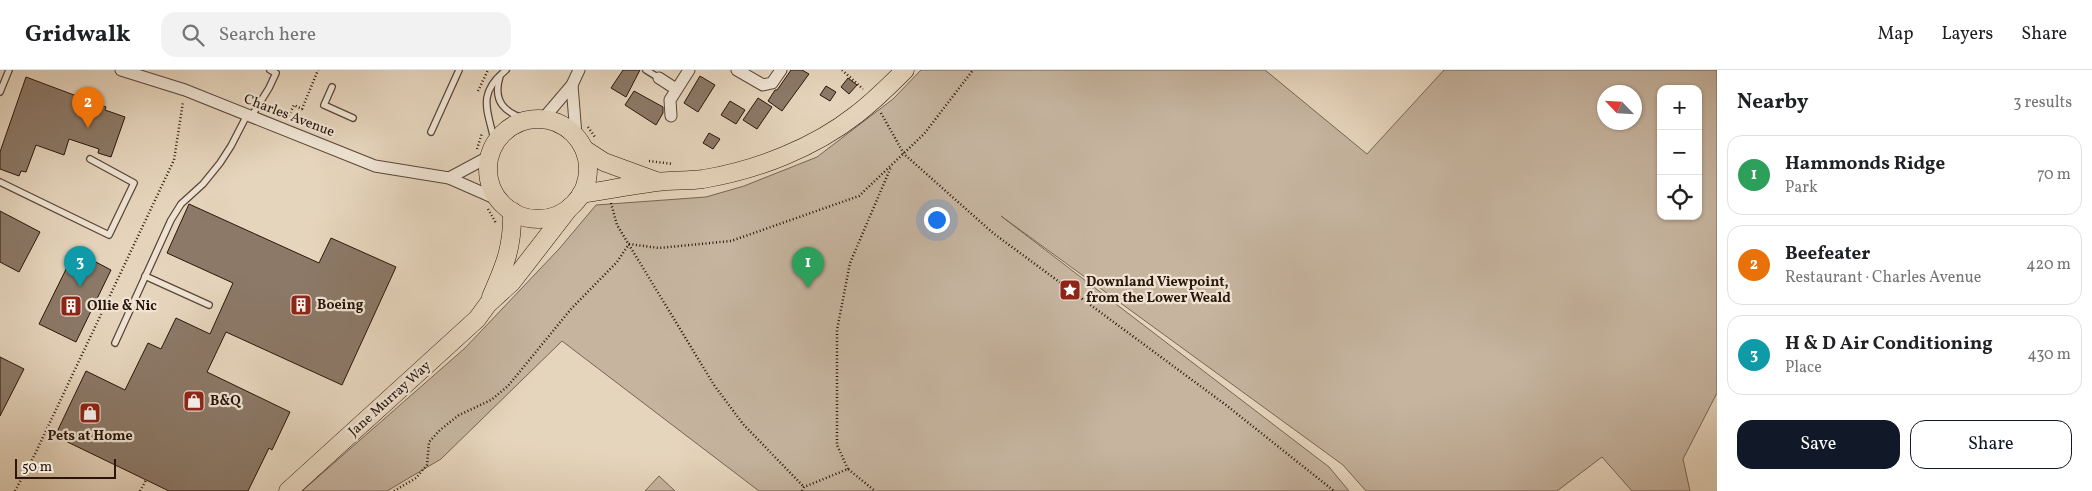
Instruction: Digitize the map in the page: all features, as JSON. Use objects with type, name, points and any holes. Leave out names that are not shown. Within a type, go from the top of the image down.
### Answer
[{"type":"main road","points":[[658,182],[604,162],[585,141],[555,121],[536,119],[514,125],[502,134],[486,151],[488,172],[499,206],[526,217],[542,219],[557,215],[576,201],[658,182],[702,179],[740,171],[774,159],[814,142],[836,129],[869,93],[904,70]]},
{"type":"main road","points":[[576,201],[587,180],[588,164],[585,141]]},
{"type":"main road","name":"Jane Murray Way","points":[[288,491],[477,319],[488,304],[512,282],[576,201]]},
{"type":"main road","name":"Jane Murray Way","points":[[488,304],[508,258],[512,232],[499,206]]},
{"type":"street","name":"Charles Avenue","points":[[121,70],[185,90],[375,166],[449,178],[499,206]]},
{"type":"street","points":[[536,119],[572,85],[579,70]]},
{"type":"street","points":[[671,116],[670,100],[689,70]]},
{"type":"street","points":[[737,70],[763,84],[772,83],[781,70]]},
{"type":"street","points":[[659,78],[676,89]]},
{"type":"street","points":[[572,85],[574,112],[585,141]]},
{"type":"street","points":[[449,178],[486,151]]},
{"type":"lane","points":[[0,92],[9,70]]},
{"type":"lane","points":[[115,342],[171,220],[181,204],[203,184],[220,164],[249,116],[269,88],[276,73],[270,70]]},
{"type":"lane","points":[[431,132],[459,70]]},
{"type":"lane","points":[[646,70],[659,78]]},
{"type":"lane","points":[[503,72],[497,93],[499,100],[507,111],[536,119]]},
{"type":"lane","points":[[486,151],[485,101],[493,81],[503,72]]},
{"type":"lane","points":[[332,87],[324,105],[353,118]]},
{"type":"lane","points":[[0,182],[109,235],[134,183],[90,159]]},
{"type":"lane","points":[[145,276],[209,305]]},
{"type":"path","points":[[283,130],[294,105],[302,109],[318,70]]},
{"type":"path","points":[[842,70],[869,93],[904,154],[992,233],[1226,406],[1334,491]]},
{"type":"path","points":[[629,244],[659,248],[731,241],[859,196],[924,134],[973,70]]},
{"type":"path","points":[[15,491],[35,454],[174,160],[185,90]]},
{"type":"path","points":[[574,112],[585,118],[585,141]]},
{"type":"path","points":[[482,131],[480,142],[486,151]]},
{"type":"path","points":[[647,160],[680,164]]},
{"type":"path","points":[[875,491],[848,469],[837,445],[838,330],[850,263],[892,165]]},
{"type":"path","points":[[611,204],[617,225],[714,385],[742,424],[804,486]]},
{"type":"path","points":[[498,227],[493,215],[499,206]]},
{"type":"path","points":[[394,491],[416,478],[427,465],[429,442],[440,430],[459,415],[491,400],[508,386],[571,309],[617,262],[629,244]]},
{"type":"path","points":[[802,491],[804,486],[848,469]]},
{"type":"path","points":[[140,491],[146,480]]},
{"type":"shaded area","points":[[921,70],[1265,70],[1367,154],[1444,70],[1717,70],[1717,393],[1683,459],[1690,491],[1632,491],[1602,457],[1557,491],[1366,491],[1343,465],[1001,216],[1329,467],[1349,491],[759,491],[562,341],[441,459],[387,491],[302,491],[465,348],[559,249],[596,205],[706,197],[744,186],[817,157],[893,99]]},
{"type":"shaded area","points":[[659,476],[675,491],[645,491]]},
{"type":"building","points":[[623,70],[640,70],[626,97],[611,88]]},
{"type":"building","points":[[791,70],[802,70],[809,74],[782,111],[768,101]]},
{"type":"building","points":[[700,76],[715,85],[698,112],[684,103]]},
{"type":"building","points":[[26,77],[106,107],[105,110],[125,117],[111,157],[98,153],[99,149],[69,139],[64,155],[36,145],[26,172],[21,171],[19,176],[0,169],[0,152]]},
{"type":"building","points":[[848,78],[857,85],[849,94],[841,87]]},
{"type":"building","points":[[826,86],[836,92],[830,101],[820,95]]},
{"type":"building","points":[[634,91],[663,107],[663,113],[656,125],[625,105]]},
{"type":"building","points":[[758,98],[772,107],[757,129],[743,120]]},
{"type":"building","points":[[730,101],[745,110],[736,124],[721,115]]},
{"type":"building","points":[[709,133],[720,139],[713,149],[703,143]]},
{"type":"building","points":[[189,204],[319,263],[331,238],[396,267],[342,385],[226,332],[207,372],[290,412],[272,450],[269,448],[248,491],[169,491],[55,436],[86,371],[125,390],[148,343],[161,349],[176,318],[210,334],[233,283],[167,253]]},
{"type":"building","points":[[0,211],[40,232],[19,272],[0,262]]},
{"type":"building","points":[[75,251],[111,270],[76,342],[39,324]]},
{"type":"building","points":[[0,357],[24,369],[0,416]]},
{"type":"place","name":"Beefeater","points":[[88,128]]},
{"type":"place","name":"H & D Air Conditioning","points":[[80,287]]},
{"type":"place","name":"Hammonds Ridge","points":[[808,288]]},
{"type":"place","name":"Downland Viewpoint, from the Lower Weald","points":[[1070,290]]},
{"type":"place","name":"Boeing","points":[[301,305]]},
{"type":"place","name":"Ollie & Nic","points":[[71,306]]},
{"type":"place","name":"B&Q","points":[[194,401]]},
{"type":"place","name":"Pets at Home","points":[[90,413]]}]
